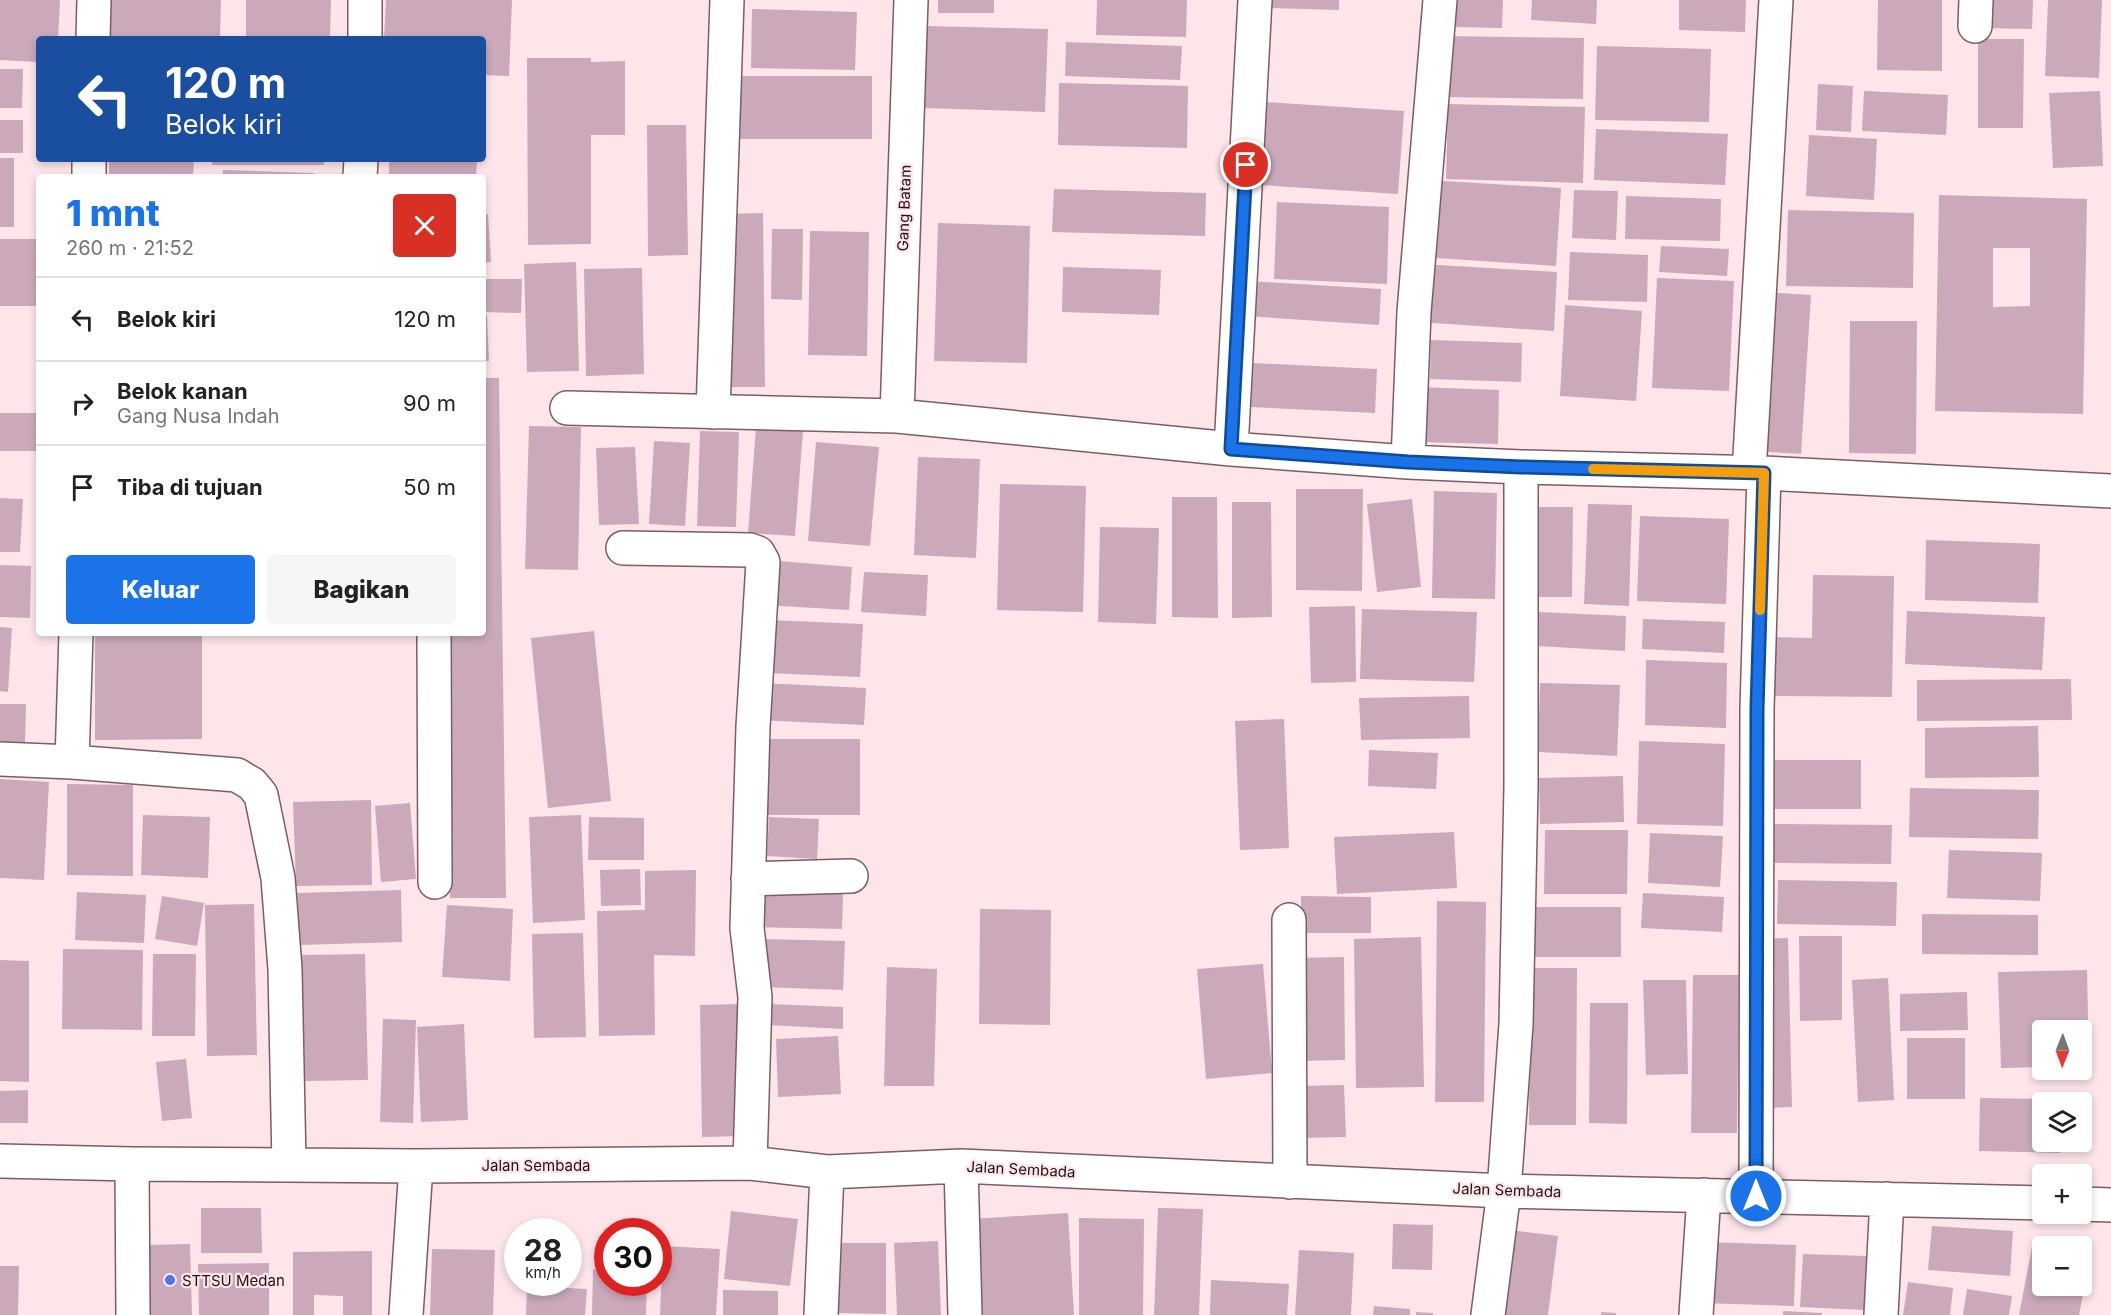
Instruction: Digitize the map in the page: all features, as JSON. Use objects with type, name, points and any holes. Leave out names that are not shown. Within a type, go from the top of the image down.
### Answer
[{"type":"street","points":[[93,36],[94,0]]},
{"type":"street","points":[[365,0],[365,36]]},
{"type":"street","points":[[713,411],[727,0]]},
{"type":"street","name":"Gang Batam","points":[[897,416],[911,0]]},
{"type":"street","points":[[1231,449],[1255,0]]},
{"type":"street","points":[[1408,462],[1414,312],[1440,0]]},
{"type":"street","points":[[1756,1196],[1757,473],[1776,0]]},
{"type":"street","points":[[567,408],[897,416],[1231,449],[1408,462],[1757,473],[2111,491]]},
{"type":"street","points":[[1488,1315],[1504,1191],[1516,1024],[1521,787],[1521,467]]},
{"type":"street","points":[[623,548],[750,550],[762,557],[753,727],[747,928],[755,997],[750,1163]]},
{"type":"street","points":[[72,762],[76,636]]},
{"type":"street","points":[[434,636],[435,882]]},
{"type":"street","points":[[0,759],[72,762],[237,775],[252,784],[261,795],[279,878],[285,969],[289,1164]]},
{"type":"street","points":[[748,879],[850,876]]},
{"type":"street","points":[[1288,920],[1290,1182]]},
{"type":"street","name":"Jalan Sembada","points":[[0,1161],[416,1166],[750,1163],[827,1172],[961,1166],[1504,1191],[2032,1203]]},
{"type":"street","points":[[132,1164],[133,1315]]},
{"type":"street","points":[[406,1315],[416,1166]]},
{"type":"street","points":[[961,1166],[964,1315]]},
{"type":"street","points":[[820,1315],[827,1172]]},
{"type":"street","points":[[1696,1315],[1704,1195]]},
{"type":"street","points":[[1881,1315],[1887,1198]]},
{"type":"street","points":[[2092,1204],[2111,1205]]},
{"type":"building","points":[[0,0],[60,0],[58,36],[36,36],[36,62],[0,60]]},
{"type":"building","points":[[106,0],[221,0],[220,36],[106,36]]},
{"type":"building","points":[[246,0],[331,0],[330,36],[246,36]]},
{"type":"building","points":[[386,0],[512,0],[509,76],[486,75],[486,36],[384,36]]},
{"type":"building","points":[[938,0],[994,0],[994,13],[938,13]]},
{"type":"building","points":[[1097,0],[1187,0],[1186,37],[1096,35]]},
{"type":"building","points":[[1267,0],[1339,0],[1339,10],[1267,8]]},
{"type":"building","points":[[1452,0],[1503,0],[1502,28],[1451,27]]},
{"type":"building","points":[[1532,0],[1597,0],[1596,24],[1531,20]]},
{"type":"building","points":[[1679,0],[1746,0],[1745,32],[1679,30]]},
{"type":"building","points":[[1878,0],[1942,0],[1942,71],[1877,70]]},
{"type":"building","points":[[1981,0],[2033,0],[2032,29],[1980,28]]},
{"type":"building","points":[[2048,0],[2102,0],[2099,78],[2045,76]]},
{"type":"building","points":[[752,9],[857,12],[855,70],[751,68]]},
{"type":"building","points":[[926,26],[1048,29],[1045,112],[924,108]]},
{"type":"building","points":[[1441,36],[1584,38],[1583,99],[1440,97]]},
{"type":"building","points":[[1978,39],[2024,39],[2023,128],[1978,128]]},
{"type":"building","points":[[1066,42],[1182,46],[1180,80],[1065,76]]},
{"type":"building","points":[[1597,46],[1711,49],[1709,122],[1595,120]]},
{"type":"building","points":[[527,58],[591,58],[591,62],[625,61],[625,135],[591,135],[591,244],[528,245]]},
{"type":"building","points":[[0,69],[23,69],[22,108],[0,108]]},
{"type":"building","points":[[737,76],[872,76],[872,139],[737,139]]},
{"type":"building","points":[[1059,83],[1188,86],[1187,148],[1058,145]]},
{"type":"building","points":[[1818,84],[1853,86],[1851,132],[1816,130]]},
{"type":"building","points":[[1864,91],[1948,95],[1946,135],[1862,131]]},
{"type":"building","points":[[2100,91],[2103,166],[2053,168],[2049,93]]},
{"type":"building","points":[[1265,102],[1404,111],[1398,194],[1260,185]]},
{"type":"building","points":[[1448,104],[1585,107],[1583,183],[1446,179]]},
{"type":"building","points":[[0,120],[23,120],[23,153],[0,153]]},
{"type":"building","points":[[647,125],[686,125],[688,255],[648,256]]},
{"type":"building","points":[[1596,129],[1728,134],[1725,185],[1594,180]]},
{"type":"building","points":[[1809,135],[1877,139],[1874,200],[1806,196]]},
{"type":"building","points":[[0,158],[14,158],[14,227],[0,227]]},
{"type":"building","points":[[109,162],[194,162],[193,174],[109,174]]},
{"type":"building","points":[[212,162],[324,162],[324,165],[212,165]]},
{"type":"building","points":[[389,162],[477,162],[476,174],[389,174]]},
{"type":"building","points":[[223,170],[314,173],[314,174],[222,174]]},
{"type":"building","points":[[1427,180],[1561,188],[1556,266],[1422,257]]},
{"type":"building","points":[[1054,189],[1206,193],[1205,236],[1052,232]]},
{"type":"building","points":[[1574,190],[1618,191],[1616,240],[1572,238]]},
{"type":"building","points":[[1939,195],[2087,199],[2083,414],[1935,411]],"holes":[[[1993,248],[2030,248],[2030,306],[1993,307]]]},
{"type":"building","points":[[1626,196],[1721,199],[1720,241],[1625,239]]},
{"type":"building","points":[[1277,202],[1389,207],[1387,284],[1274,279]]},
{"type":"building","points":[[1788,210],[1914,213],[1913,288],[1786,286]]},
{"type":"building","points":[[763,213],[765,387],[727,387],[725,214]]},
{"type":"building","points":[[486,214],[488,214],[491,262],[486,263]]},
{"type":"building","points":[[938,223],[1030,226],[1027,363],[934,361]]},
{"type":"building","points":[[772,229],[803,229],[802,300],[771,299]]},
{"type":"building","points":[[810,231],[869,232],[867,356],[808,355]]},
{"type":"building","points":[[0,239],[36,239],[36,306],[0,306]]},
{"type":"building","points":[[1661,246],[1729,249],[1727,276],[1659,272]]},
{"type":"building","points":[[1570,252],[1648,255],[1647,302],[1568,300]]},
{"type":"building","points":[[576,262],[579,371],[527,372],[524,264]]},
{"type":"building","points":[[1422,264],[1557,272],[1554,331],[1419,322]]},
{"type":"building","points":[[1063,267],[1161,270],[1159,315],[1062,312]]},
{"type":"building","points":[[642,268],[644,374],[586,376],[584,269]]},
{"type":"building","points":[[1657,278],[1734,281],[1729,391],[1652,388]]},
{"type":"building","points":[[486,279],[522,279],[521,313],[486,312]]},
{"type":"building","points":[[1248,281],[1381,289],[1379,325],[1245,316]]},
{"type":"building","points":[[1763,292],[1811,295],[1801,454],[1754,451]]},
{"type":"building","points":[[1565,305],[1642,311],[1636,401],[1560,396]]},
{"type":"building","points":[[486,315],[487,315],[489,361],[486,361]]},
{"type":"building","points":[[1850,321],[1917,321],[1916,454],[1849,453]]},
{"type":"building","points":[[1431,340],[1522,343],[1521,382],[1430,379]]},
{"type":"building","points":[[1253,363],[1377,369],[1375,413],[1251,407]]},
{"type":"building","points":[[486,378],[499,378],[506,898],[450,898],[446,636],[486,636]]},
{"type":"building","points":[[1419,387],[1499,390],[1498,444],[1417,442]]},
{"type":"building","points":[[0,413],[36,413],[36,451],[0,451]]},
{"type":"building","points":[[529,426],[581,427],[578,570],[525,569]]},
{"type":"building","points":[[756,427],[803,430],[795,536],[748,533]]},
{"type":"building","points":[[700,431],[739,432],[736,527],[697,526]]},
{"type":"building","points":[[654,441],[690,443],[685,526],[649,524]]},
{"type":"building","points":[[816,442],[879,447],[870,546],[808,541]]},
{"type":"building","points":[[635,447],[639,524],[599,525],[596,448]]},
{"type":"building","points":[[918,457],[980,459],[976,558],[914,555]]},
{"type":"building","points":[[1000,484],[1086,486],[1083,612],[997,610]]},
{"type":"building","points":[[1296,489],[1363,489],[1362,591],[1296,590]]},
{"type":"building","points":[[1434,491],[1497,493],[1495,599],[1432,598]]},
{"type":"building","points":[[1172,497],[1217,497],[1218,618],[1172,617]]},
{"type":"building","points":[[0,498],[23,499],[20,552],[0,552]]},
{"type":"building","points":[[1412,499],[1421,587],[1377,592],[1367,504]]},
{"type":"building","points":[[1232,502],[1271,502],[1272,617],[1232,618]]},
{"type":"building","points":[[1588,504],[1632,505],[1629,606],[1584,604]]},
{"type":"building","points":[[1528,507],[1573,507],[1572,597],[1527,597]]},
{"type":"building","points":[[1640,516],[1729,519],[1726,604],[1637,601]]},
{"type":"building","points":[[1100,527],[1159,528],[1156,624],[1098,622]]},
{"type":"building","points":[[1926,540],[2040,544],[2038,603],[1925,600]]},
{"type":"building","points":[[767,560],[852,567],[849,610],[763,605]]},
{"type":"building","points":[[0,565],[31,566],[30,618],[0,617]]},
{"type":"building","points":[[864,572],[928,575],[926,616],[861,612]]},
{"type":"building","points":[[1813,575],[1894,576],[1892,697],[1763,696],[1764,637],[1812,638]]},
{"type":"building","points":[[1355,606],[1356,682],[1311,683],[1309,607]]},
{"type":"building","points":[[1362,609],[1477,612],[1474,682],[1360,679]]},
{"type":"building","points":[[1907,611],[2045,617],[2042,670],[1905,664]]},
{"type":"building","points":[[1538,612],[1626,616],[1625,651],[1537,646]]},
{"type":"building","points":[[1643,619],[1725,622],[1724,653],[1642,649]]},
{"type":"building","points":[[769,620],[863,624],[860,677],[767,673]]},
{"type":"building","points":[[0,627],[12,628],[8,692],[0,691]]},
{"type":"building","points":[[594,631],[611,801],[548,808],[531,638]]},
{"type":"building","points":[[95,636],[202,636],[202,739],[95,740]]},
{"type":"building","points":[[1646,660],[1727,663],[1726,728],[1645,725]]},
{"type":"building","points":[[2071,679],[2072,720],[1917,721],[1917,680]]},
{"type":"building","points":[[761,683],[866,688],[864,725],[759,720]]},
{"type":"building","points":[[1540,683],[1620,685],[1617,756],[1538,752]]},
{"type":"building","points":[[1469,696],[1470,738],[1361,740],[1359,698]]},
{"type":"building","points":[[0,704],[26,704],[25,742],[0,742]]},
{"type":"building","points":[[1284,719],[1289,848],[1240,850],[1235,721]]},
{"type":"building","points":[[2038,726],[2039,777],[1925,778],[1925,728]]},
{"type":"building","points":[[765,739],[860,739],[860,815],[765,815]]},
{"type":"building","points":[[1639,741],[1725,744],[1723,826],[1637,824]]},
{"type":"building","points":[[1369,750],[1438,753],[1436,789],[1368,786]]},
{"type":"building","points":[[1769,760],[1861,760],[1861,809],[1769,809]]},
{"type":"building","points":[[1623,776],[1624,822],[1540,824],[1539,778]]},
{"type":"building","points":[[0,779],[49,782],[44,880],[0,878]]},
{"type":"building","points":[[67,784],[133,785],[133,876],[67,875]]},
{"type":"building","points":[[1910,788],[2039,790],[2038,839],[1909,837]]},
{"type":"building","points":[[371,800],[372,885],[296,886],[293,802]]},
{"type":"building","points":[[410,803],[416,879],[381,882],[375,806]]},
{"type":"building","points":[[143,815],[210,817],[208,878],[141,875]]},
{"type":"building","points":[[581,815],[585,920],[533,923],[529,817]]},
{"type":"building","points":[[589,817],[644,818],[644,860],[588,860]]},
{"type":"building","points":[[769,817],[819,819],[817,859],[767,856]]},
{"type":"building","points":[[1772,824],[1892,825],[1891,864],[1772,863]]},
{"type":"building","points":[[1545,830],[1628,830],[1627,894],[1544,894]]},
{"type":"building","points":[[1454,832],[1457,888],[1337,894],[1334,837]]},
{"type":"building","points":[[1650,833],[1723,836],[1720,887],[1648,883]]},
{"type":"building","points":[[1949,850],[2042,853],[2040,901],[1947,898]]},
{"type":"building","points":[[640,869],[641,905],[601,906],[600,870]]},
{"type":"building","points":[[696,870],[695,956],[654,955],[655,1035],[599,1036],[597,911],[645,910],[645,871]]},
{"type":"building","points":[[1778,880],[1897,882],[1896,926],[1777,924]]},
{"type":"building","points":[[401,890],[402,942],[299,945],[297,893]]},
{"type":"building","points":[[751,891],[843,893],[842,929],[751,927]]},
{"type":"building","points":[[77,892],[146,895],[144,943],[75,940]]},
{"type":"building","points":[[1643,893],[1724,897],[1722,932],[1641,928]]},
{"type":"building","points":[[162,896],[204,903],[197,946],[155,939]]},
{"type":"building","points":[[1301,896],[1371,897],[1371,933],[1301,933]]},
{"type":"building","points":[[1437,901],[1486,902],[1484,1102],[1435,1102]]},
{"type":"building","points":[[254,904],[257,1055],[207,1056],[205,905]]},
{"type":"building","points":[[447,905],[513,909],[510,981],[442,977]]},
{"type":"building","points":[[1535,907],[1621,907],[1621,957],[1534,957]]},
{"type":"building","points":[[980,909],[1051,910],[1050,1025],[979,1024]]},
{"type":"building","points":[[1922,914],[2038,915],[2038,955],[1922,954]]},
{"type":"building","points":[[583,933],[586,1037],[534,1038],[532,934]]},
{"type":"building","points":[[1799,936],[1842,936],[1842,1020],[1800,1021]]},
{"type":"building","points":[[1421,937],[1424,1087],[1356,1088],[1354,939]]},
{"type":"building","points":[[1788,938],[1792,1107],[1764,1108],[1759,939]]},
{"type":"building","points":[[762,939],[845,941],[843,990],[760,987]]},
{"type":"building","points":[[63,949],[143,950],[142,1030],[62,1029]]},
{"type":"building","points":[[153,954],[196,954],[195,1036],[152,1036]]},
{"type":"building","points":[[365,954],[368,1080],[305,1081],[302,955]]},
{"type":"building","points":[[1344,957],[1345,1060],[1296,1061],[1295,958]]},
{"type":"building","points":[[0,960],[29,961],[29,1082],[0,1081]]},
{"type":"building","points":[[1263,964],[1272,1073],[1206,1079],[1197,969]]},
{"type":"building","points":[[887,967],[937,969],[934,1086],[884,1086]]},
{"type":"building","points":[[1530,968],[1577,968],[1576,1125],[1529,1125]]},
{"type":"building","points":[[2087,970],[2088,1020],[2032,1020],[2032,1067],[2001,1068],[1998,972]]},
{"type":"building","points":[[1693,975],[1739,975],[1737,1133],[1691,1133]]},
{"type":"building","points":[[1888,978],[1894,1100],[1858,1102],[1852,980]]},
{"type":"building","points":[[1643,980],[1686,980],[1688,1074],[1646,1075]]},
{"type":"building","points":[[1967,992],[1968,1030],[1900,1031],[1900,994]]},
{"type":"building","points":[[1590,1003],[1628,1003],[1627,1124],[1589,1123]]},
{"type":"building","points":[[742,1004],[743,1136],[702,1137],[700,1005]]},
{"type":"building","points":[[769,1004],[843,1007],[843,1029],[768,1025]]},
{"type":"building","points":[[383,1019],[416,1020],[413,1123],[380,1122]]},
{"type":"building","points":[[464,1024],[468,1120],[421,1122],[417,1027]]},
{"type":"building","points":[[838,1036],[841,1094],[778,1097],[776,1039]]},
{"type":"building","points":[[1907,1038],[1965,1038],[1965,1099],[1907,1099]]},
{"type":"building","points":[[186,1059],[192,1118],[162,1121],[156,1062]]},
{"type":"building","points":[[1344,1085],[1346,1137],[1301,1138],[1300,1086]]},
{"type":"building","points":[[28,1090],[28,1123],[0,1123],[0,1091]]},
{"type":"building","points":[[1980,1098],[2032,1099],[2032,1152],[2060,1152],[2060,1153],[1979,1151]]},
{"type":"building","points":[[201,1208],[261,1208],[262,1253],[201,1253]]},
{"type":"building","points":[[1158,1208],[1203,1209],[1199,1315],[1154,1315]]},
{"type":"building","points":[[731,1211],[798,1219],[790,1286],[724,1279]]},
{"type":"building","points":[[1068,1213],[1074,1315],[977,1315],[971,1219]]},
{"type":"building","points":[[1079,1218],[1144,1219],[1143,1315],[1079,1315]]},
{"type":"building","points":[[1393,1224],[1433,1225],[1432,1270],[1392,1269]]},
{"type":"building","points":[[1932,1226],[2013,1231],[2010,1276],[1928,1270]]},
{"type":"building","points":[[1510,1230],[1558,1236],[1548,1315],[1499,1315]]},
{"type":"building","points":[[938,1241],[941,1315],[897,1315],[894,1243]]},
{"type":"building","points":[[1706,1242],[1796,1245],[1794,1306],[1703,1303]]},
{"type":"building","points":[[838,1243],[886,1243],[886,1314],[838,1313]]},
{"type":"building","name":"STTSU Medan","points":[[190,1244],[192,1315],[150,1315],[147,1245]]},
{"type":"building","points":[[672,1246],[720,1249],[716,1315],[660,1315],[661,1296],[672,1296]]},
{"type":"building","points":[[2032,1247],[2032,1296],[2083,1296],[2079,1315],[2019,1315]]},
{"type":"building","points":[[432,1249],[495,1250],[493,1315],[430,1315]]},
{"type":"building","points":[[1299,1250],[1354,1253],[1351,1315],[1295,1315]]},
{"type":"building","points":[[372,1251],[372,1315],[343,1315],[343,1296],[314,1295],[314,1315],[293,1315],[293,1252]]},
{"type":"building","points":[[1803,1254],[1866,1256],[1865,1310],[1800,1307]]},
{"type":"building","points":[[269,1263],[269,1315],[199,1315],[198,1264]]},
{"type":"building","points":[[0,1266],[19,1266],[18,1315],[0,1315]]},
{"type":"building","points":[[593,1269],[594,1296],[647,1296],[646,1315],[592,1315]]},
{"type":"building","points":[[1211,1280],[1289,1284],[1287,1315],[1210,1315]]},
{"type":"building","points":[[1908,1282],[1953,1288],[1950,1315],[1903,1315]]},
{"type":"building","points":[[582,1289],[587,1289],[585,1315],[526,1315],[527,1296],[582,1296]]},
{"type":"building","points":[[1967,1289],[2012,1296],[2009,1315],[1963,1315]]},
{"type":"building","points":[[723,1290],[778,1291],[778,1315],[723,1315]]},
{"type":"building","points":[[1374,1306],[1410,1309],[1410,1315],[1373,1315]]},
{"type":"building","points":[[1783,1311],[1822,1313],[1822,1315],[1783,1315]]},
{"type":"building","points":[[1416,1312],[1433,1313],[1433,1315],[1416,1315]]},
{"type":"building","points":[[1601,1312],[1616,1313],[1616,1315],[1601,1315]]},
{"type":"slow traffic","points":[[1593,469],[1764,473],[1760,610]]},
{"type":"place","name":"STTSU Medan","points":[[170,1280]]},
{"type":"route","points":[[1246,165],[1231,449],[1408,462],[1764,473],[1757,709],[1756,1196]]}]
